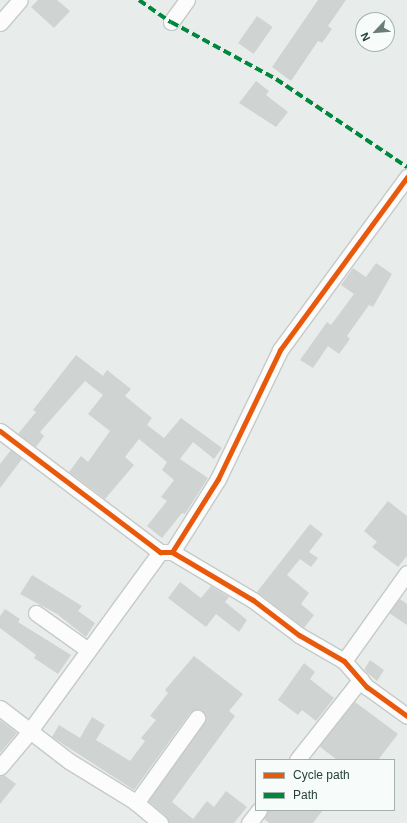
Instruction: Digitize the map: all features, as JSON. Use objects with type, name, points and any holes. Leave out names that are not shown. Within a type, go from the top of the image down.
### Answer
[{"type":"street","points":[[0,23],[20,0]]},
{"type":"street","points":[[171,22],[187,0]]},
{"type":"street","points":[[0,767],[30,730],[88,650],[166,552],[218,479],[280,350],[407,177]]},
{"type":"street","points":[[0,431],[166,552],[253,600],[299,635],[344,661],[367,687],[407,716]]},
{"type":"street","points":[[344,661],[407,573]]},
{"type":"street","points":[[36,613],[88,650]]},
{"type":"street","points":[[298,759],[361,679]]},
{"type":"street","points":[[0,708],[69,761],[136,803],[160,823]]},
{"type":"street","points":[[136,803],[197,718]]},
{"type":"street","points":[[249,823],[258,811]]},
{"type":"building","points":[[38,0],[57,0],[70,11],[54,28],[31,7]]},
{"type":"building","points":[[318,0],[346,0],[328,26],[332,29],[322,43],[318,41],[291,81],[272,67]]},
{"type":"building","points":[[257,16],[273,27],[254,54],[238,43]]},
{"type":"building","points":[[256,81],[269,91],[266,95],[288,112],[276,127],[239,103]]},
{"type":"building","points":[[376,263],[392,274],[373,307],[369,305],[347,336],[350,339],[339,354],[328,346],[313,368],[300,360],[327,322],[331,325],[354,294],[341,285],[353,268],[366,277]]},
{"type":"building","points":[[76,355],[103,376],[107,370],[131,389],[125,396],[152,418],[147,425],[164,438],[181,418],[222,448],[214,459],[193,442],[180,459],[208,478],[185,514],[182,513],[162,538],[147,526],[167,501],[161,497],[174,480],[162,470],[167,462],[139,439],[125,457],[134,465],[105,499],[69,472],[81,456],[88,462],[110,431],[88,414],[103,395],[85,381],[40,432],[44,436],[36,447],[18,434],[36,412],[33,410]]},
{"type":"building","points":[[11,450],[22,459],[0,488],[0,464]]},
{"type":"building","points":[[388,501],[407,516],[407,556],[398,567],[372,547],[377,542],[364,531]]},
{"type":"building","points":[[310,524],[323,534],[309,552],[318,558],[311,567],[300,559],[287,575],[309,593],[301,604],[314,615],[304,628],[257,592]]},
{"type":"building","points":[[32,575],[82,606],[78,611],[95,623],[86,637],[57,614],[20,594]]},
{"type":"building","points":[[180,582],[201,598],[211,586],[229,597],[225,602],[247,620],[239,632],[216,614],[206,627],[168,598]]},
{"type":"building","points":[[400,599],[407,604],[407,625],[389,613]]},
{"type":"building","points":[[5,609],[20,619],[18,622],[71,655],[58,674],[34,658],[36,655],[0,628],[0,616]]},
{"type":"building","points":[[194,656],[243,694],[229,711],[235,716],[172,802],[193,819],[207,801],[214,807],[226,791],[247,807],[234,823],[169,823],[166,816],[148,801],[204,723],[205,715],[202,710],[190,713],[134,790],[52,737],[59,725],[80,738],[92,717],[105,725],[96,740],[130,761],[145,741],[141,738],[156,720],[150,716],[168,693],[165,690]]},
{"type":"building","points":[[370,660],[384,670],[377,681],[364,670]]},
{"type":"building","points":[[304,663],[315,672],[310,679],[334,698],[316,721],[302,710],[298,715],[278,700]]},
{"type":"building","points":[[355,702],[398,734],[379,759],[336,759],[319,746]]},
{"type":"building","points":[[0,720],[17,733],[0,753]]},
{"type":"building","points":[[4,775],[16,784],[0,804],[0,776]]},
{"type":"building","points":[[268,811],[322,811],[313,823],[269,823],[264,819]]},
{"type":"marked path","points":[[139,0],[171,22],[276,79],[407,167]]},
{"type":"cycle path","points":[[172,552],[218,479],[280,350],[407,177]]},
{"type":"cycle path","points":[[0,431],[160,552],[172,552],[253,600],[299,635],[344,661],[367,687],[407,716]]}]
